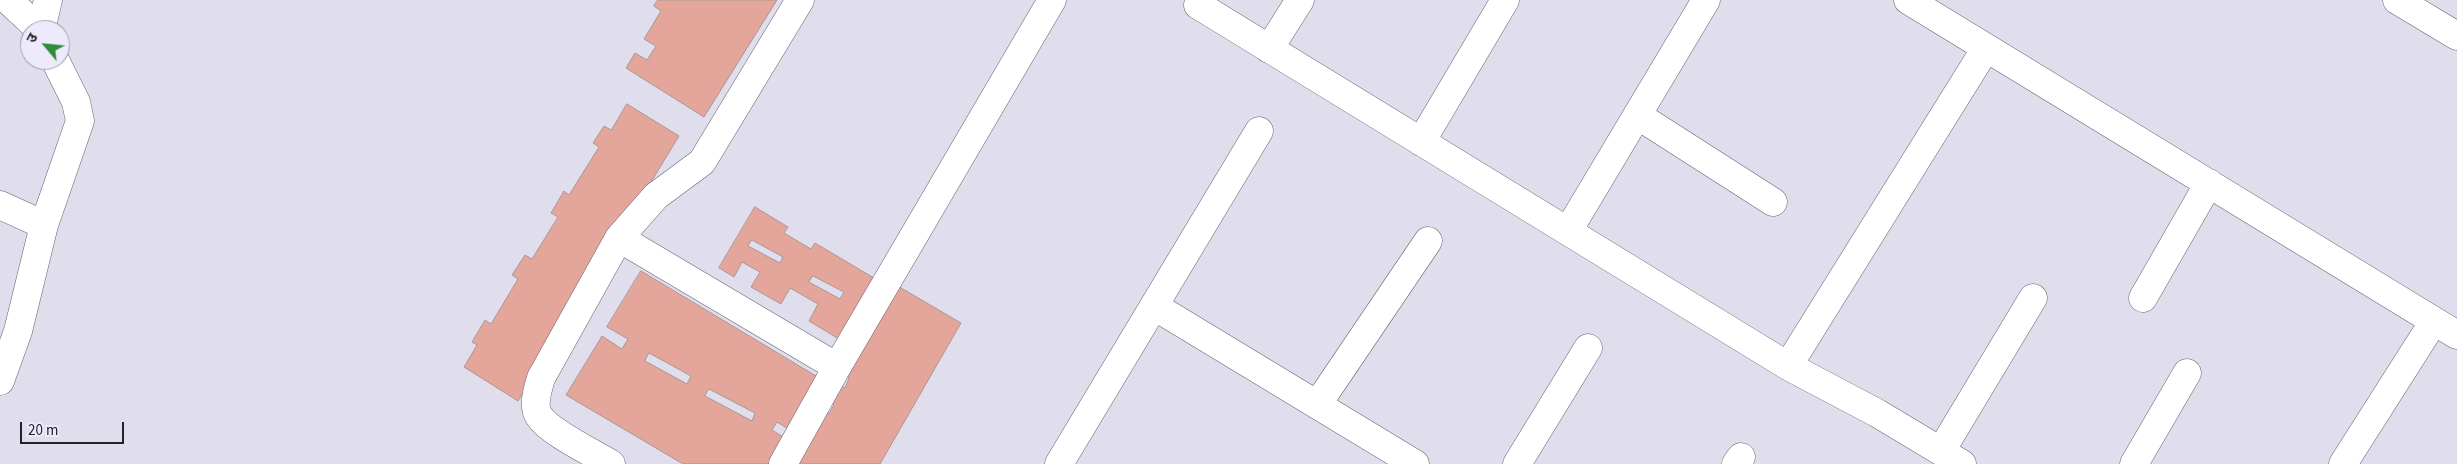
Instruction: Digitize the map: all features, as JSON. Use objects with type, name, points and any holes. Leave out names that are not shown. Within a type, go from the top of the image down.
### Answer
[{"type":"street","points":[[8,0],[29,20]]},
{"type":"street","points":[[43,20],[48,0]]},
{"type":"street","points":[[611,464],[553,429],[538,416],[536,400],[541,378],[619,238],[656,196],[702,162],[800,0]]},
{"type":"street","points":[[783,464],[837,367],[1052,0]]},
{"type":"street","points":[[1269,49],[1300,0]]},
{"type":"street","points":[[1421,142],[1505,0]]},
{"type":"street","points":[[1568,231],[1706,0]]},
{"type":"street","points":[[2397,0],[2457,36]]},
{"type":"street","points":[[1919,3],[1986,48],[2446,328],[2343,464]]},
{"type":"street","points":[[1198,5],[1788,366],[1877,413],[1951,458],[2033,298]]},
{"type":"street","points":[[1788,366],[1986,48]]},
{"type":"street","points":[[0,381],[18,331],[44,225],[80,121],[76,102],[60,70]]},
{"type":"street","points":[[1637,115],[1773,202]]},
{"type":"street","points":[[1066,461],[1154,306],[1259,131]]},
{"type":"street","points":[[2143,298],[2210,183]]},
{"type":"street","points":[[0,205],[44,225]]},
{"type":"street","points":[[619,238],[837,367]]},
{"type":"street","points":[[1317,405],[1428,241]]},
{"type":"street","points":[[1154,306],[1414,464]]},
{"type":"street","points":[[1517,464],[1588,348]]},
{"type":"street","points":[[2134,464],[2188,373]]},
{"type":"building","points":[[658,0],[777,0],[704,117],[626,68],[635,53],[647,60],[656,46],[644,39],[661,11],[654,6]]},
{"type":"building","points":[[627,104],[679,136],[518,401],[464,367],[477,345],[472,342],[485,320],[491,324],[518,279],[512,275],[525,255],[532,259],[558,217],[551,213],[564,191],[569,195],[599,147],[593,143],[604,126],[611,130]]},
{"type":"building","points":[[755,207],[788,227],[784,233],[811,249],[815,243],[874,278],[839,339],[809,321],[818,304],[790,288],[781,304],[751,287],[760,272],[742,262],[734,277],[719,268]],"holes":[[[752,240],[783,257],[780,263],[748,246]],[[813,276],[844,292],[840,299],[809,282]]]},
{"type":"building","points":[[641,271],[826,382],[795,433],[777,422],[772,430],[791,442],[778,464],[683,464],[566,395],[602,336],[622,349],[628,339],[607,327]],"holes":[[[649,353],[691,376],[687,384],[645,361]],[[709,389],[755,413],[752,421],[705,396]]]},
{"type":"building","points":[[896,285],[961,323],[880,464],[791,464],[805,453],[811,442],[806,438],[822,410],[829,414],[834,405],[828,401],[838,384],[845,388],[849,378],[844,375]]}]
